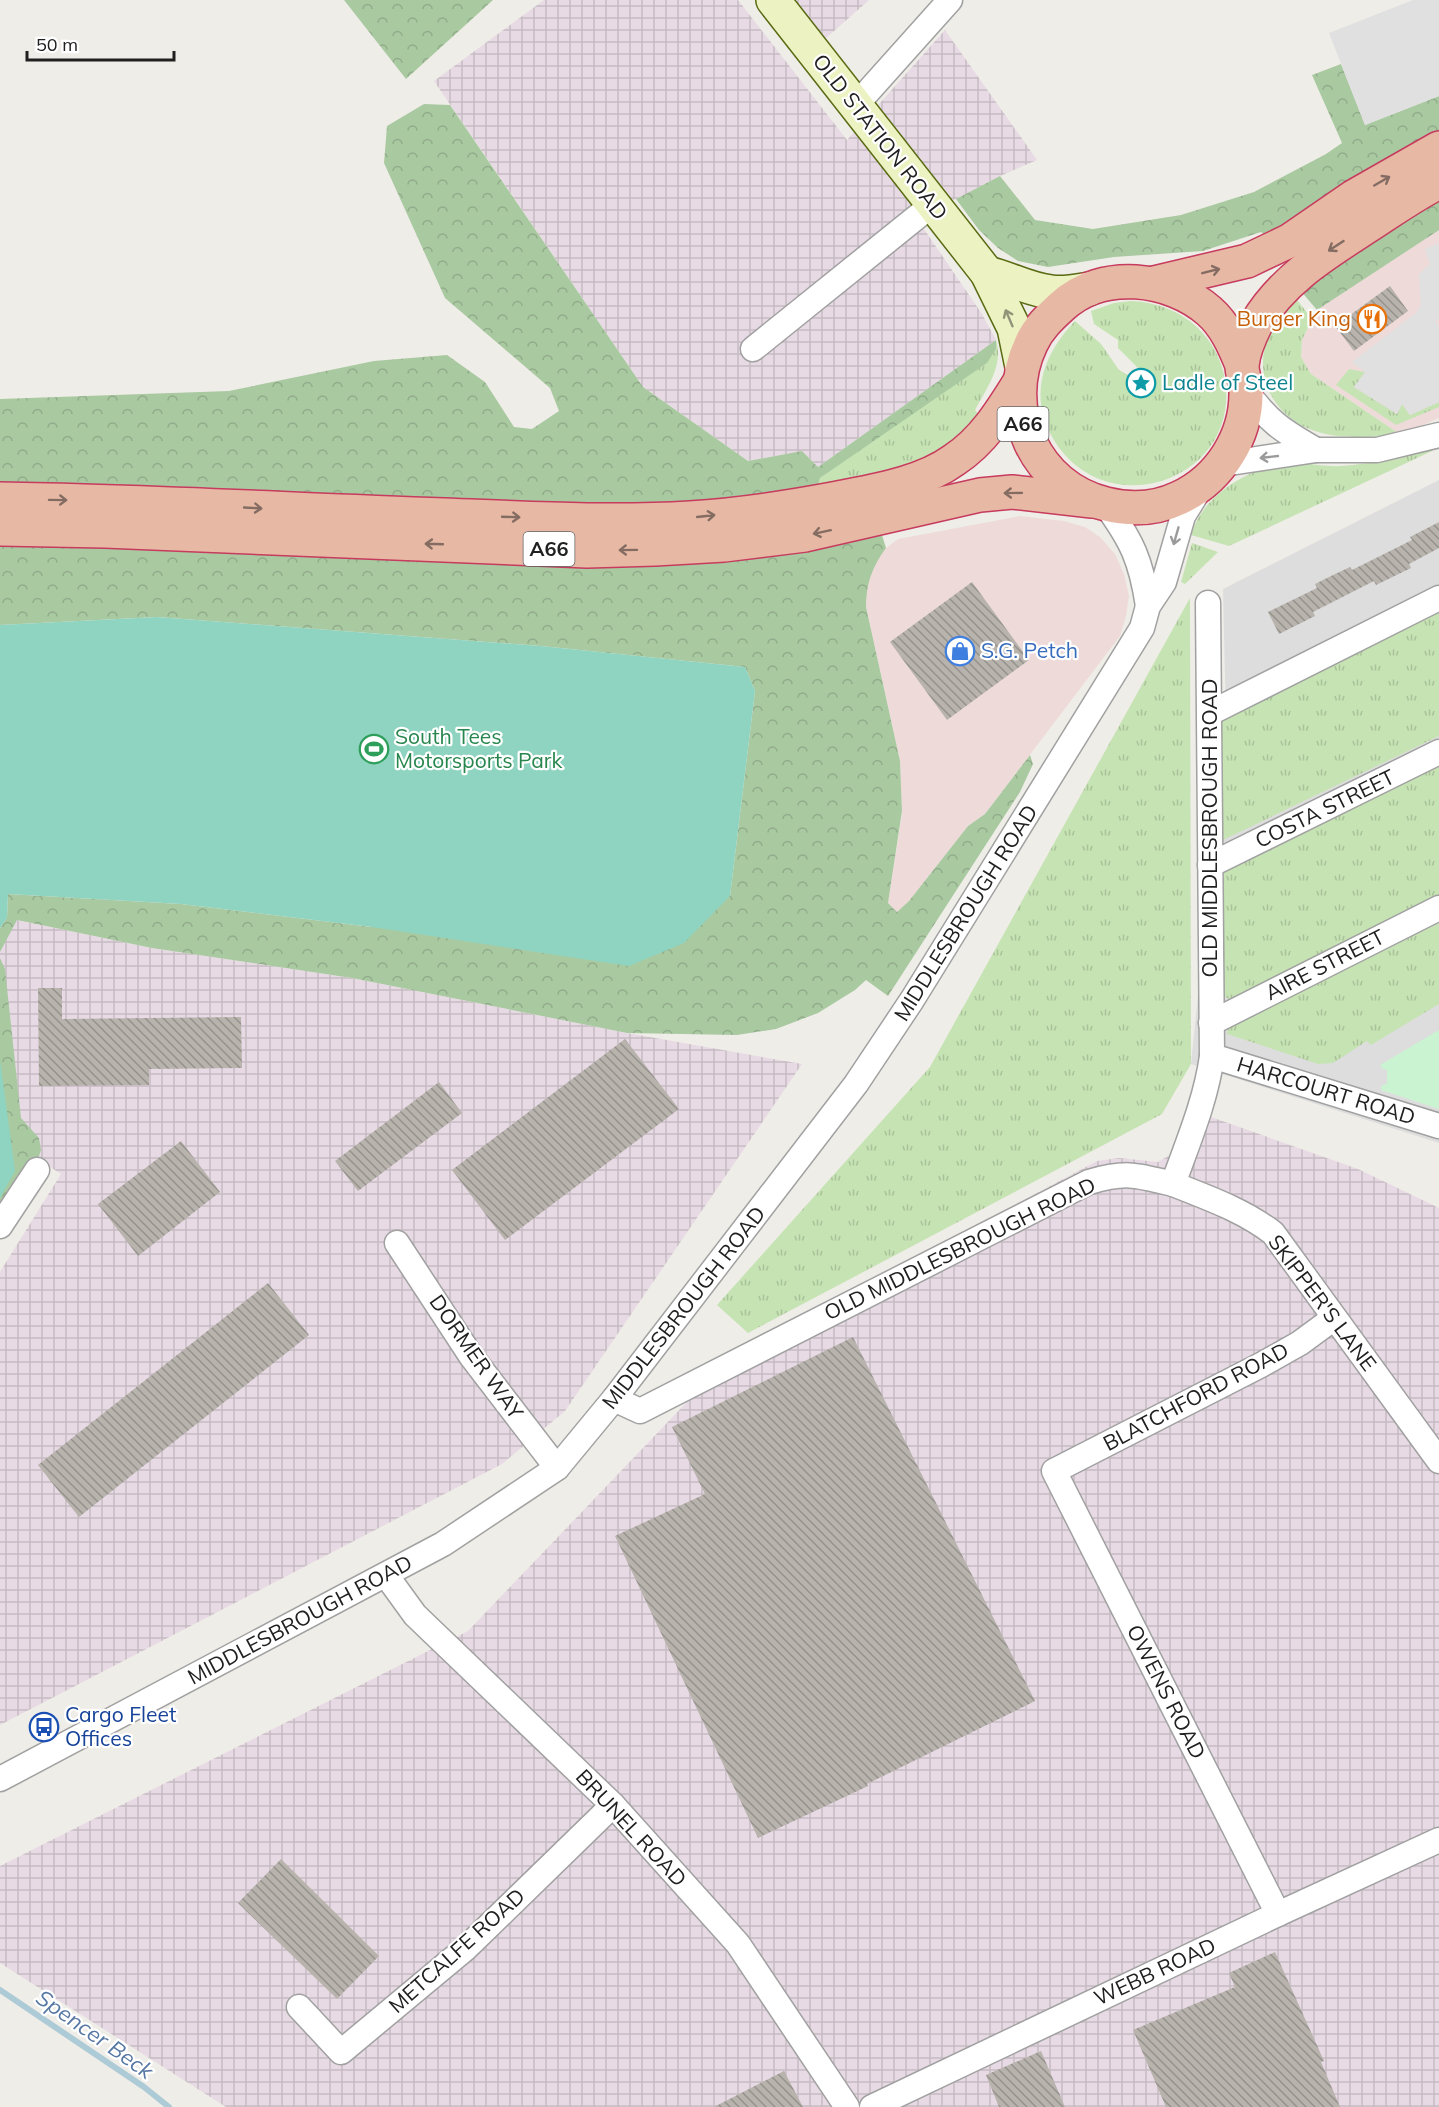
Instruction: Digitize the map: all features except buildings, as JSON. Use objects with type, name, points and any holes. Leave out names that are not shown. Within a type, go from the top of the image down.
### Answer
[{"type":"highway","name":"A66","points":[[1154,283],[1246,261],[1288,241],[1353,197],[1439,148]]},
{"type":"highway","name":"A66","points":[[0,529],[588,550],[643,549],[724,545],[805,535],[980,495],[1012,492],[1099,502],[1121,508],[1150,507],[1178,499],[1212,474],[1237,439],[1244,415],[1244,377],[1249,338],[1271,302],[1289,282],[1315,260],[1439,182]]},
{"type":"highway","name":"A66","points":[[0,498],[602,520],[690,518],[779,509],[860,494],[912,481],[954,461],[984,434],[1020,375],[1031,342],[1046,320],[1066,302],[1089,289],[1121,281],[1154,283],[1184,293],[1210,311],[1230,336],[1244,377]]},
{"type":"highway","name":"A66","points":[[1020,375],[1020,413],[1028,441],[1044,467],[1066,487],[1099,502]]},
{"type":"main road","name":"OLD STATION ROAD","points":[[774,0],[987,273],[1014,328],[1020,375]]},
{"type":"main road","points":[[987,273],[1005,277],[1040,291],[1068,292],[1089,289]]},
{"type":"street","points":[[856,105],[950,0]]},
{"type":"street","points":[[753,349],[933,204]]},
{"type":"street","points":[[1244,377],[1266,417],[1316,450]]},
{"type":"street","points":[[1212,474],[1316,450],[1377,450],[1439,435]]},
{"type":"street","name":"MIDDLESBROUGH ROAD","points":[[0,1779],[443,1544],[557,1468],[614,1399],[856,1084],[912,1000],[1142,628],[1148,606],[1164,582],[1183,516],[1212,474]]},
{"type":"street","name":"MIDDLESBROUGH ROAD","points":[[1099,502],[1127,535],[1137,555],[1148,606]]},
{"type":"street","points":[[1210,713],[1439,598]]},
{"type":"street","name":"OLD MIDDLESBROUGH ROAD","points":[[614,1399],[640,1410],[1089,1182],[1112,1175],[1136,1174],[1173,1184],[1210,1077],[1212,1056],[1208,603]]},
{"type":"street","name":"COSTA STREET","points":[[1210,865],[1439,752]]},
{"type":"street","name":"AIRE STREET","points":[[1211,1023],[1439,908]]},
{"type":"street","name":"HARCOURT ROAD","points":[[1212,1056],[1439,1126]]},
{"type":"street","points":[[0,1226],[38,1170]]},
{"type":"street","name":"SKIPPER'S LANE","points":[[1173,1184],[1228,1206],[1255,1220],[1273,1233],[1439,1461]]},
{"type":"street","name":"DORMER WAY","points":[[398,1243],[471,1356],[557,1468]]},
{"type":"street","name":"BLATCHFORD ROAD","points":[[1054,1471],[1261,1365],[1334,1318]]},
{"type":"street","name":"OWENS ROAD","points":[[1054,1471],[1278,1914]]},
{"type":"street","name":"BRUNEL ROAD","points":[[386,1575],[415,1615],[613,1805],[738,1944],[847,2107]]},
{"type":"street","name":"METCALFE ROAD","points":[[299,2007],[341,2052],[466,1948],[613,1805]]},
{"type":"street","name":"WEBB ROAD","points":[[872,2107],[1439,1840]]},
{"type":"shaded area","points":[[544,0],[738,0],[847,140],[945,30],[1037,160],[956,199],[933,204],[913,213],[982,314],[996,340],[818,467],[802,451],[748,461],[643,387],[434,81]]},
{"type":"shaded area","points":[[795,0],[869,0],[825,39]]},
{"type":"shaded area","points":[[1413,0],[1439,0],[1439,96],[1365,125],[1329,33]]},
{"type":"shaded area","points":[[1439,217],[1439,418],[1401,435],[1311,374],[1301,357],[1302,340],[1337,277]]},
{"type":"shaded area","points":[[1439,243],[1439,319],[1436,320],[1439,329],[1439,402],[1410,415],[1402,404],[1397,414],[1354,387],[1365,372],[1352,362],[1416,313],[1421,304],[1419,274],[1430,264],[1425,249]]},
{"type":"shaded area","points":[[1439,480],[1439,1143],[1191,1064],[1226,722],[1223,589]]},
{"type":"shaded area","points":[[1020,516],[1064,521],[1085,527],[1100,537],[1115,554],[1124,574],[1129,596],[1120,636],[985,814],[968,826],[909,901],[897,912],[888,903],[902,814],[900,761],[866,607],[866,592],[870,575],[876,561],[886,548],[898,539]]},
{"type":"shaded area","points":[[7,918],[152,948],[352,978],[627,1033],[802,1064],[565,1411],[502,1464],[0,1725],[0,1272],[61,1174],[25,1151],[0,1060],[0,928]]},
{"type":"shaded area","points":[[1191,1110],[1358,1169],[1439,1208],[1439,2107],[226,2107],[0,1963],[0,1866],[468,1631],[730,1357],[1097,1161],[1119,1158],[1158,1162],[1170,1155]]},
{"type":"green space","points":[[344,0],[493,0],[406,79]]},
{"type":"green space","points":[[1341,64],[1365,125],[1439,96],[1439,135],[1267,237],[1261,232],[1203,251],[1114,257],[1048,267],[1018,261],[998,248],[979,230],[956,199],[1000,176],[1035,220],[1093,229],[1181,215],[1254,192],[1326,154],[1342,143],[1312,75]]},
{"type":"green space","points":[[424,104],[450,105],[643,387],[748,461],[802,451],[818,467],[996,340],[996,349],[987,363],[820,478],[817,489],[710,504],[617,506],[0,485],[0,399],[229,391],[374,361],[447,355],[485,382],[514,427],[532,429],[559,411],[550,388],[445,298],[384,163],[387,126]]},
{"type":"green space","points":[[1439,196],[1439,230],[1317,310],[1300,290]]},
{"type":"green space","points":[[1294,296],[1312,319],[1302,340],[1301,357],[1311,374],[1401,435],[1359,437],[1318,432],[1290,418],[1279,407],[1265,380],[1264,350],[1271,329]]},
{"type":"green space","points":[[1131,301],[1168,309],[1196,327],[1216,351],[1225,380],[1225,411],[1215,440],[1194,464],[1162,481],[1130,485],[1114,484],[1099,479],[1081,469],[1066,456],[1059,448],[1045,421],[1041,407],[1041,393],[1045,367],[1051,354],[1075,321],[1101,344],[1119,370],[1130,376],[1141,390],[1149,387],[1146,376],[1118,348],[1118,340],[1094,324],[1091,311],[1114,303]]},
{"type":"green space","points":[[996,340],[998,358],[996,367],[975,410],[980,416],[945,450],[903,472],[817,489],[820,478],[996,349]]},
{"type":"green space","points":[[1349,369],[1365,372],[1354,387],[1397,414],[1402,404],[1410,415],[1439,402],[1439,407],[1396,425],[1336,385]]},
{"type":"green space","points":[[1432,448],[1432,451],[1229,546],[1191,535],[1197,520],[1219,493],[1249,474],[1283,464],[1353,465],[1387,460]]},
{"type":"green space","points":[[881,532],[886,548],[871,576],[866,607],[900,761],[902,811],[888,903],[897,912],[909,901],[968,826],[985,814],[1030,755],[1033,764],[1020,792],[888,996],[866,980],[855,990],[818,1013],[776,1029],[737,1035],[627,1033],[352,978],[152,948],[17,920],[0,952],[0,928],[7,918],[8,894],[181,904],[372,927],[730,896],[755,691],[745,667],[541,646],[157,617],[0,625],[0,540]]},
{"type":"green space","points":[[1192,543],[1218,552],[1185,584],[1181,582]]},
{"type":"green space","points":[[1190,598],[1191,1064],[1162,1114],[748,1333],[717,1305],[930,1067]]},
{"type":"green space","points":[[1439,605],[1439,736],[1223,840],[1220,714]]},
{"type":"green space","name":"South Tees Motorsports Park","points":[[157,617],[541,646],[745,667],[755,691],[730,896],[684,943],[629,966],[372,927],[181,904],[8,894],[7,918],[0,928],[0,625]]},
{"type":"green space","points":[[1439,756],[1439,895],[1239,996],[1229,999],[1220,994],[1221,864]]},
{"type":"green space","points":[[1439,923],[1439,1004],[1371,1045],[1367,1041],[1333,1063],[1318,1064],[1227,1034],[1228,1028]]},
{"type":"green space","points":[[0,958],[5,969],[21,1118],[39,1138],[41,1150],[37,1162],[0,1208]]},
{"type":"green space","points":[[1439,1030],[1439,1109],[1381,1090],[1382,1085],[1387,1084],[1387,1070],[1380,1065]]},
{"type":"green space","points":[[0,1060],[15,1171],[0,1198]]},
{"type":"waterway","name":"Spencer Beck","points":[[0,1990],[144,2087],[169,2107]]},
{"type":"place","name":"Burger King","points":[[1372,319]]},
{"type":"place","name":"Ladle of Steel","points":[[1141,383]]},
{"type":"place","name":"S.G. Petch","points":[[960,651]]},
{"type":"place","name":"South Tees Motorsports Park","points":[[374,749]]},
{"type":"place","name":"Cargo Fleet Offices","points":[[44,1727]]}]
